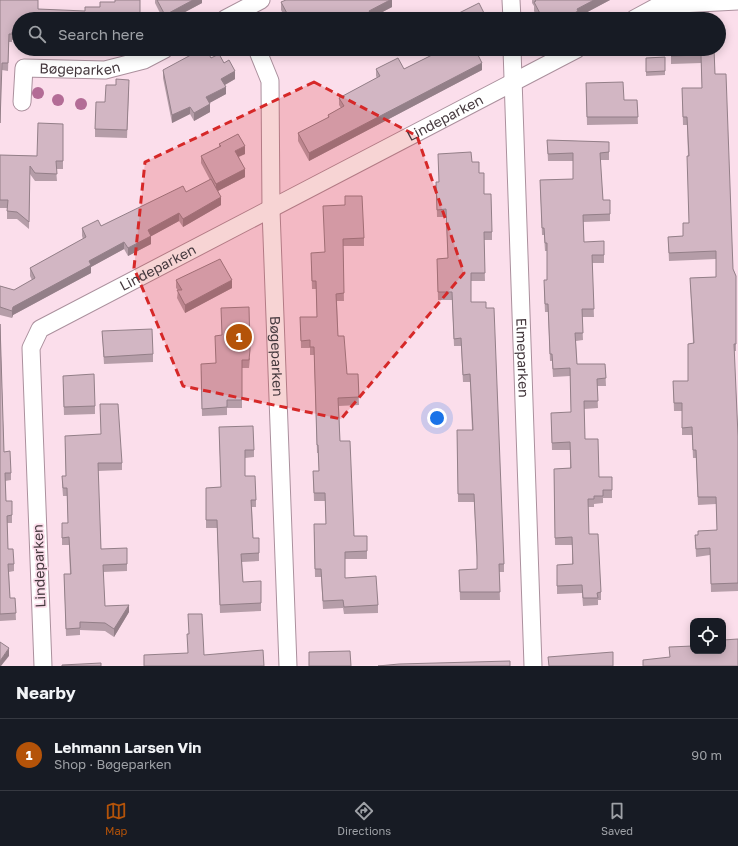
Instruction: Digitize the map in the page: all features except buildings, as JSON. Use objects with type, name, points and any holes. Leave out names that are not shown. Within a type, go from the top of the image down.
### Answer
[{"type":"street","points":[[247,12],[262,0]]},
{"type":"street","points":[[511,0],[512,12]]},
{"type":"street","points":[[647,12],[660,5],[738,1]]},
{"type":"street","name":"Bøgeparken","points":[[22,102],[24,68],[105,70],[144,60],[152,56]]},
{"type":"street","name":"Bøgeparken","points":[[260,56],[270,81],[271,210],[288,666]]},
{"type":"street","name":"Elmeparken","points":[[512,56],[533,666]]},
{"type":"street","name":"Lindeparken","points":[[43,666],[31,348],[40,329],[271,210],[563,56]]},
{"type":"highlighted area","points":[[314,82],[417,136],[464,273],[341,419],[183,386],[134,268],[145,162]]},
{"type":"place","name":"Lehmann Larsen Vin","points":[[239,337]]}]
